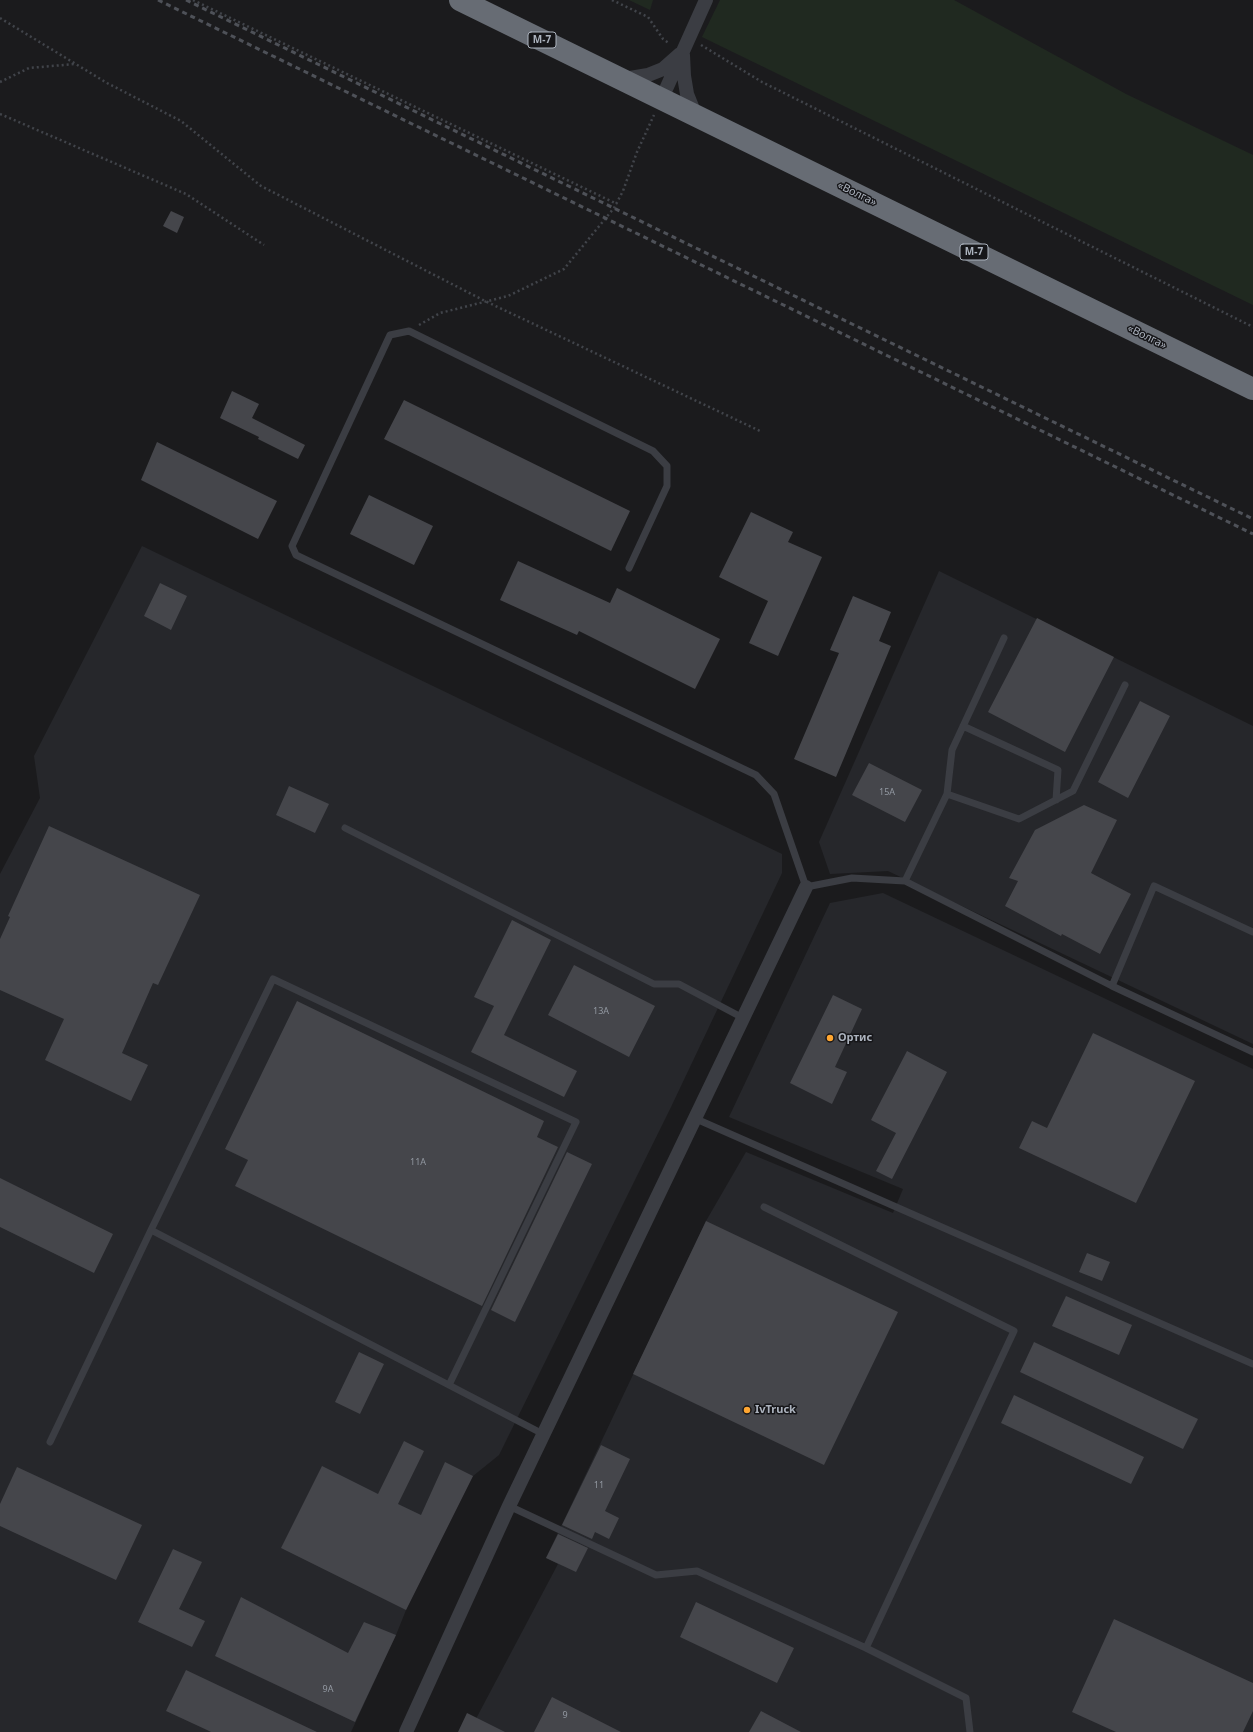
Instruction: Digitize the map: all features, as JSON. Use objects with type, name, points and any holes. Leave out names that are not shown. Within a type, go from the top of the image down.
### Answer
[{"type":"highway","name":"«Волга»","points":[[460,0],[624,79],[1253,389]]},
{"type":"street","points":[[662,98],[706,0]]},
{"type":"street","points":[[624,79],[648,75],[663,69],[686,45]]},
{"type":"street","points":[[686,45],[684,76],[687,94],[695,114]]},
{"type":"street","points":[[406,1732],[543,1434],[806,887]]},
{"type":"lane","points":[[629,568],[667,486],[667,466],[653,451],[409,331],[390,335],[292,546],[296,555],[756,775],[774,794],[806,887],[852,878],[905,881],[1112,986],[1253,1052]]},
{"type":"lane","points":[[905,881],[947,794],[952,750],[1004,638]]},
{"type":"lane","points":[[947,794],[1019,819],[1073,791],[1125,685]]},
{"type":"lane","points":[[963,726],[1058,770],[1056,800]]},
{"type":"lane","points":[[345,828],[654,984],[679,984],[743,1018]]},
{"type":"lane","points":[[1112,986],[1154,886],[1253,932]]},
{"type":"lane","points":[[50,1442],[273,979],[576,1122],[449,1385]]},
{"type":"lane","points":[[694,1118],[1253,1364]]},
{"type":"lane","points":[[764,1207],[1014,1331],[866,1648]]},
{"type":"lane","points":[[151,1230],[543,1434]]},
{"type":"lane","points":[[509,1506],[656,1575],[697,1571],[866,1648],[966,1698],[970,1732]]},
{"type":"path","points":[[193,0],[617,204]]},
{"type":"path","points":[[612,0],[648,17],[663,39],[721,56],[762,82],[1253,327]]},
{"type":"path","points":[[0,18],[107,83],[181,121],[261,186],[485,301],[760,431]]},
{"type":"path","points":[[0,82],[29,68],[75,64]]},
{"type":"path","points":[[409,331],[440,313],[508,296],[564,269],[617,204],[637,152],[662,98]]},
{"type":"path","points":[[0,114],[186,194],[264,245]]},
{"type":"shaded area","points":[[629,0],[653,0],[650,10]]},
{"type":"shaded area","points":[[720,0],[954,0],[1126,94],[1253,155],[1253,305],[702,37]]},
{"type":"shaded area","points":[[142,546],[782,854],[782,873],[671,1107],[499,1455],[473,1476],[406,1610],[351,1732],[0,1732],[0,874],[40,798],[34,756]]},
{"type":"shaded area","points":[[939,571],[1253,726],[1253,1044],[888,871],[830,874],[819,842]]},
{"type":"shaded area","points":[[883,893],[1253,1069],[1253,1732],[469,1732],[558,1564],[546,1558],[706,1221],[746,1152],[893,1213],[903,1189],[729,1117],[830,903]]},
{"type":"building","points":[[171,211],[184,217],[177,233],[163,226]]},
{"type":"building","points":[[232,391],[259,404],[252,418],[305,445],[298,459],[258,439],[259,437],[220,418]]},
{"type":"building","points":[[404,400],[630,511],[611,551],[384,439]]},
{"type":"building","points":[[157,442],[277,501],[258,539],[141,480]]},
{"type":"building","points":[[369,495],[433,526],[414,565],[350,534]]},
{"type":"building","points":[[751,512],[793,532],[788,542],[822,557],[778,656],[749,643],[768,601],[719,577]]},
{"type":"building","points":[[518,561],[610,603],[617,588],[720,639],[695,689],[579,631],[577,635],[500,600]]},
{"type":"building","points":[[160,583],[187,596],[171,630],[144,616]]},
{"type":"building","points":[[853,596],[891,612],[879,641],[891,646],[836,777],[794,759],[839,653],[830,650]]},
{"type":"building","points":[[1037,618],[1114,657],[1065,752],[988,712]]},
{"type":"building","points":[[1140,701],[1170,716],[1128,798],[1098,782]]},
{"type":"building","points":[[869,763],[922,790],[905,822],[852,795]]},
{"type":"building","points":[[289,786],[329,804],[315,833],[276,815]]},
{"type":"building","points":[[1084,805],[1117,820],[1091,873],[1131,894],[1100,954],[1062,934],[1061,936],[1005,906],[1018,881],[1009,878],[1035,830]]},
{"type":"building","points":[[49,826],[200,895],[158,985],[153,983],[122,1053],[148,1065],[131,1101],[45,1060],[64,1019],[0,990],[0,939],[10,917],[8,916]]},
{"type":"building","points":[[512,920],[551,940],[504,1035],[577,1071],[564,1097],[471,1052],[494,1006],[474,997]]},
{"type":"building","points":[[574,965],[655,1006],[629,1057],[548,1015]]},
{"type":"building","name":"Ортис","points":[[833,995],[862,1009],[835,1067],[847,1072],[832,1104],[790,1083]]},
{"type":"building","points":[[297,1001],[544,1121],[537,1137],[558,1147],[482,1306],[235,1186],[248,1160],[225,1149]]},
{"type":"building","points":[[1093,1033],[1195,1081],[1136,1203],[1019,1148],[1032,1121],[1047,1128]]},
{"type":"building","points":[[907,1051],[947,1072],[892,1179],[876,1171],[896,1133],[871,1120]]},
{"type":"building","points":[[567,1152],[592,1164],[515,1322],[491,1310]]},
{"type":"building","points":[[0,1178],[113,1234],[94,1273],[0,1227]]},
{"type":"building","points":[[706,1221],[898,1312],[824,1465],[633,1374]]},
{"type":"building","points":[[1087,1253],[1110,1262],[1102,1281],[1079,1272]]},
{"type":"building","points":[[1066,1296],[1132,1325],[1119,1355],[1052,1326]]},
{"type":"building","points":[[1034,1342],[1198,1419],[1183,1449],[1020,1372]]},
{"type":"building","points":[[359,1352],[384,1364],[360,1414],[335,1402]]},
{"type":"building","points":[[1014,1395],[1144,1457],[1131,1484],[1001,1423]]},
{"type":"building","points":[[404,1441],[424,1451],[398,1504],[421,1515],[445,1462],[473,1476],[406,1610],[281,1548],[322,1466],[378,1494]]},
{"type":"building","points":[[601,1445],[630,1459],[605,1511],[619,1518],[609,1539],[595,1532],[592,1539],[562,1525]]},
{"type":"building","points":[[17,1467],[142,1525],[116,1580],[0,1526],[0,1504]]},
{"type":"building","points":[[558,1534],[588,1548],[576,1572],[546,1558]]},
{"type":"building","points":[[173,1549],[202,1562],[179,1609],[205,1621],[192,1647],[138,1622]]},
{"type":"building","points":[[241,1597],[348,1653],[364,1622],[396,1635],[355,1722],[215,1656]]},
{"type":"building","points":[[696,1602],[794,1648],[777,1683],[680,1637]]},
{"type":"building","points":[[1114,1619],[1253,1683],[1253,1711],[1243,1732],[1116,1732],[1072,1712]]},
{"type":"building","points":[[186,1670],[317,1732],[211,1732],[166,1711]]},
{"type":"building","points":[[552,1697],[621,1732],[534,1732]]},
{"type":"building","points":[[761,1711],[801,1732],[749,1732]]},
{"type":"building","points":[[467,1713],[505,1732],[458,1732]]},
{"type":"railway","points":[[158,0],[1253,534]]},
{"type":"railway","points":[[186,0],[1253,519]]},
{"type":"place","name":"Ортис","points":[[830,1038]]},
{"type":"place","name":"IvTruck","points":[[747,1410]]}]
